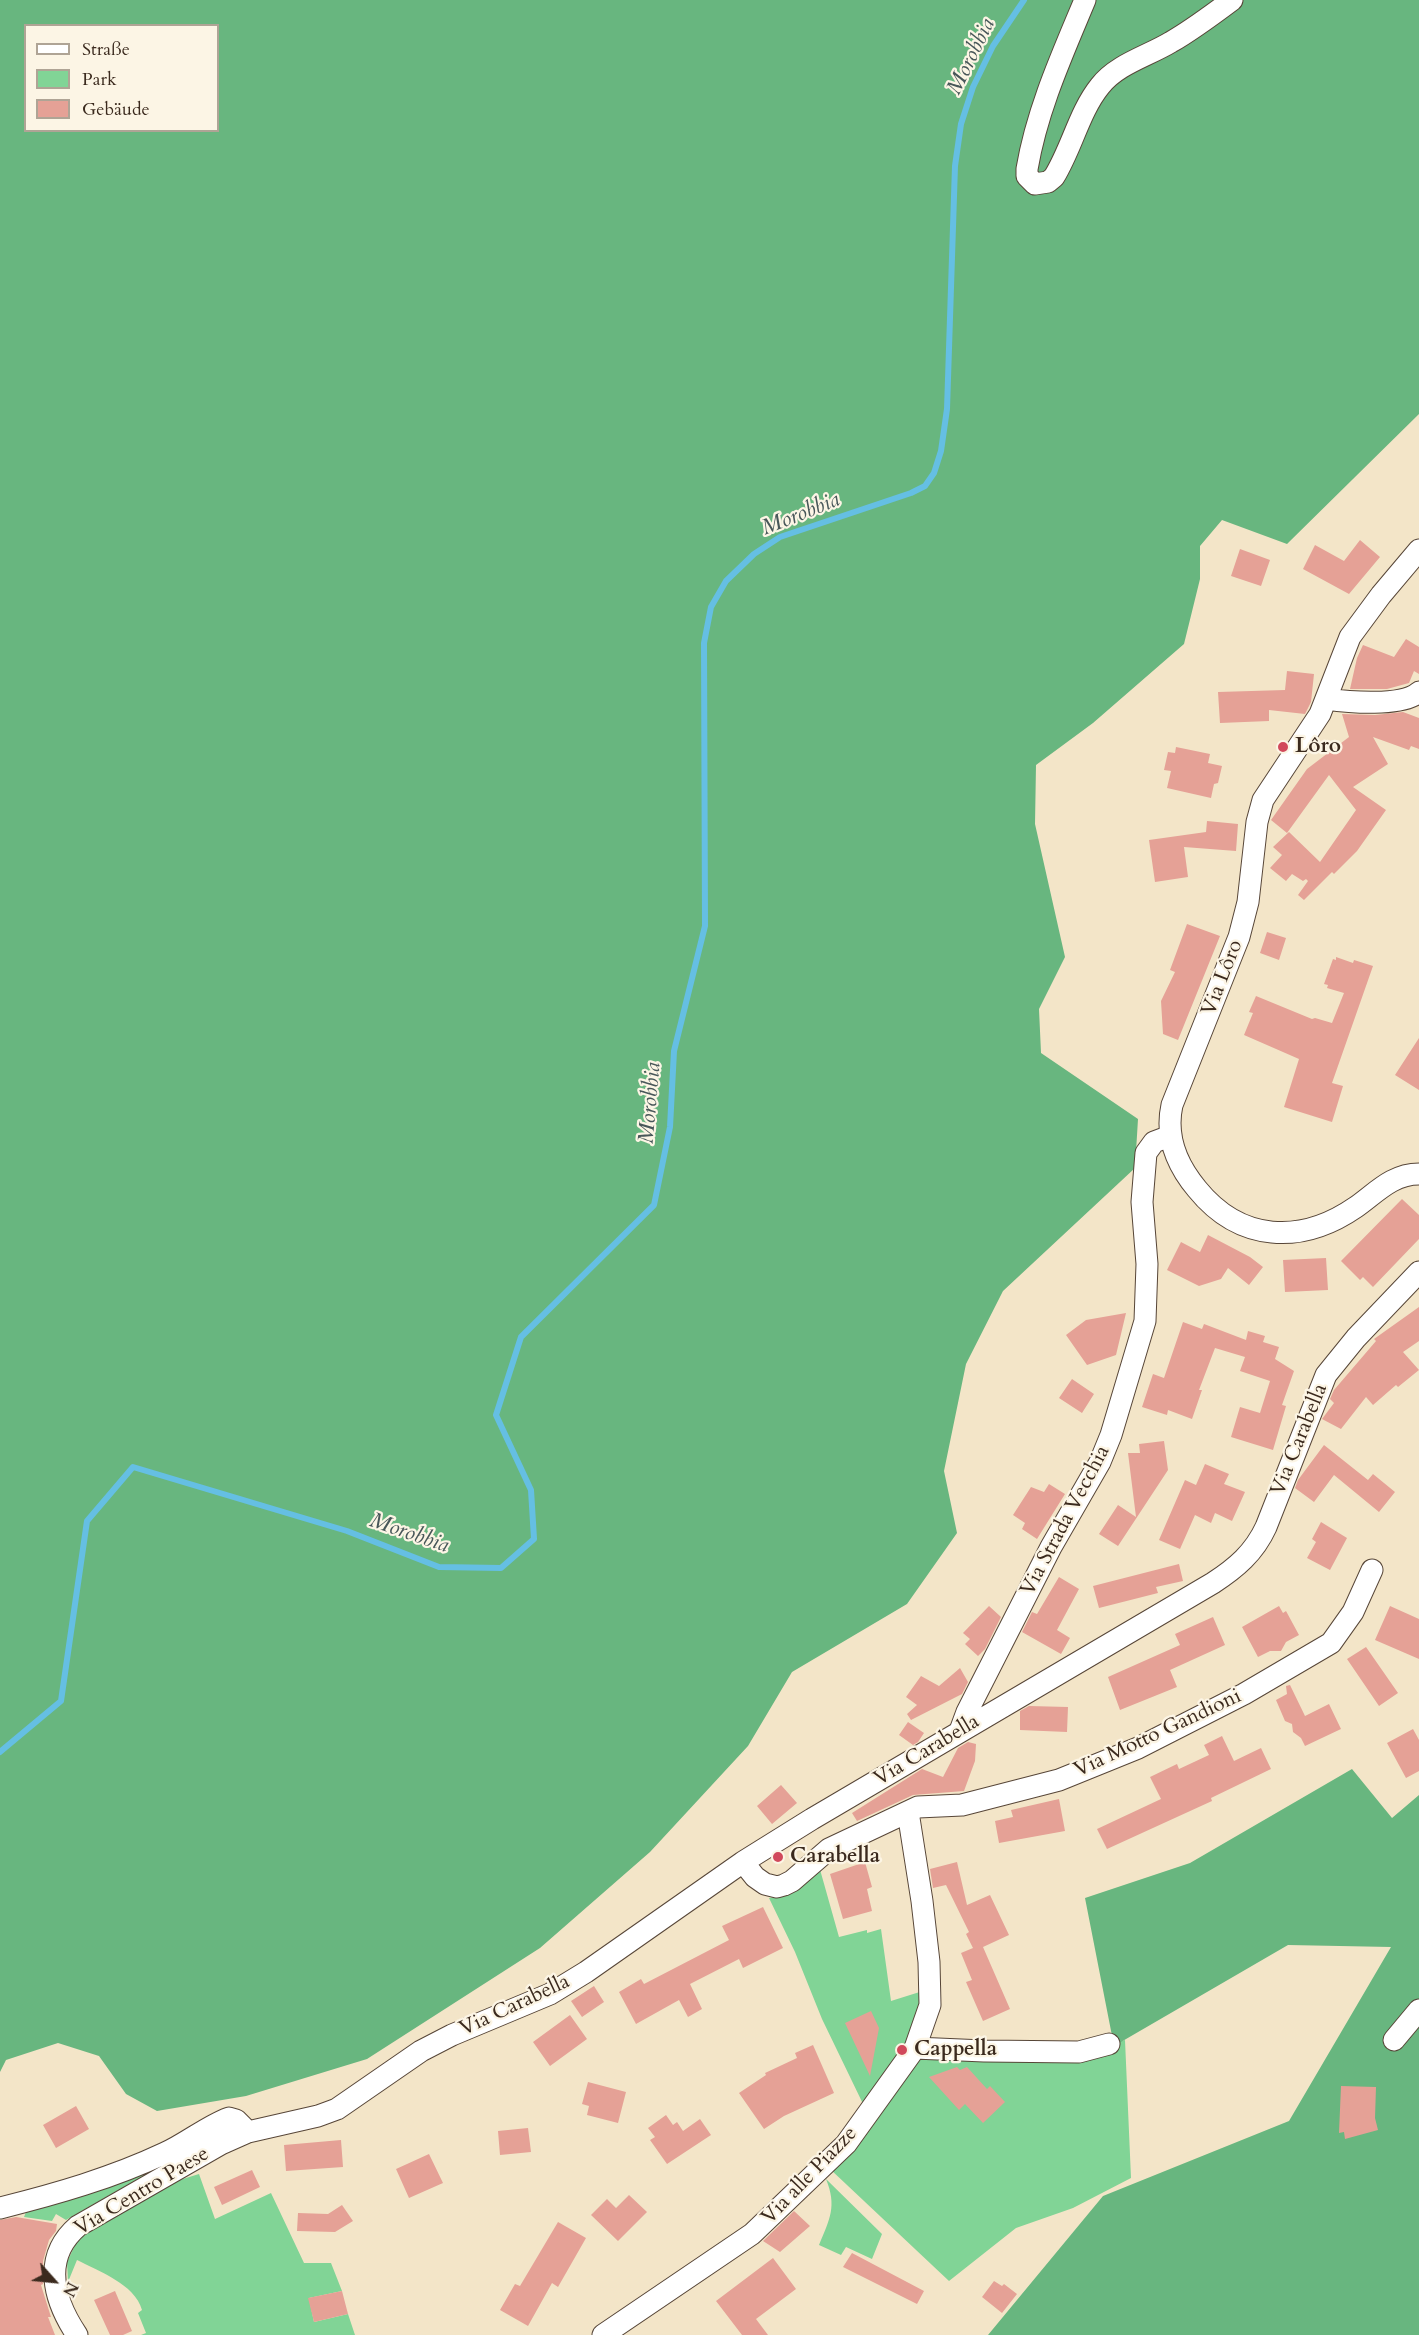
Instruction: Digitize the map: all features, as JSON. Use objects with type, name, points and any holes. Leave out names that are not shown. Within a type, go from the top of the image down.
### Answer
[{"type":"street","points":[[1085,0],[1055,70],[1040,115],[1027,169],[1027,176],[1035,184],[1048,182],[1054,177],[1092,98],[1107,78],[1119,69],[1171,43],[1232,0]]},
{"type":"street","name":"Via Lôro","points":[[1419,550],[1354,630],[1343,650],[1326,699],[1312,728],[1263,800],[1257,822],[1248,902],[1239,937],[1172,1105],[1170,1136],[1178,1160],[1202,1195],[1213,1206],[1239,1223],[1267,1232],[1295,1233],[1323,1225],[1341,1217],[1398,1178],[1408,1174],[1419,1174]]},
{"type":"street","points":[[1326,699],[1348,702],[1405,699],[1419,692]]},
{"type":"street","name":"Via Strada Vecchia","points":[[960,1731],[1051,1547],[1100,1462],[1111,1435],[1145,1321],[1147,1264],[1142,1202],[1146,1153],[1154,1142],[1170,1136]]},
{"type":"street","name":"Via Carabella","points":[[318,2116],[344,2104],[436,2043],[532,2003],[565,1985],[743,1862],[960,1731],[1213,1583],[1240,1564],[1254,1548],[1266,1527],[1318,1391],[1329,1370],[1419,1272]]},
{"type":"street","name":"Via Motto Gandioni","points":[[743,1862],[755,1877],[765,1884],[777,1887],[784,1885],[829,1849],[882,1822],[928,1805],[962,1805],[1059,1780],[1138,1748],[1244,1694],[1331,1643],[1353,1612],[1372,1570]]},
{"type":"street","name":"Via alle Piazze","points":[[603,2335],[752,2234],[846,2144],[915,2048],[930,2005],[929,1962],[908,1812]]},
{"type":"street","points":[[1394,2040],[1419,2010]]},
{"type":"street","points":[[915,2048],[1079,2052],[1109,2044]]},
{"type":"street","name":"Via Centro Paese","points":[[77,2335],[61,2303],[54,2278],[56,2258],[69,2233],[88,2219],[248,2132],[318,2116]]},
{"type":"street","points":[[0,2208],[66,2191],[144,2163],[229,2118],[236,2120],[248,2132]]},
{"type":"green space","points":[[0,0],[1419,0],[1419,414],[1287,544],[1222,520],[1200,546],[1200,579],[1184,644],[1093,723],[1036,765],[1035,824],[1065,957],[1039,1009],[1041,1053],[1138,1119],[1135,1168],[1003,1291],[966,1364],[944,1471],[957,1533],[907,1604],[792,1672],[748,1746],[650,1852],[540,1948],[367,2059],[246,2096],[157,2111],[126,2094],[99,2056],[58,2043],[6,2060],[0,2072]]},
{"type":"green space","points":[[1352,1769],[1392,1818],[1419,1795],[1419,2335],[988,2335],[1103,2196],[1289,2121],[1391,1947],[1288,1945],[1114,2046],[1085,1898],[1190,1863]]},
{"type":"green space","points":[[819,1866],[839,1937],[881,1929],[891,2001],[926,1990],[910,2037],[865,2108],[822,2019],[795,1952],[769,1898],[783,1896]]},
{"type":"green space","points":[[1125,2040],[1131,2178],[1073,2208],[1016,2228],[949,2281],[830,2169],[915,2048],[1109,2044]]},
{"type":"green space","points":[[150,2168],[155,2169],[66,2220],[56,2214],[52,2221],[24,2217],[26,2212]]},
{"type":"green space","points":[[199,2174],[215,2219],[271,2193],[304,2263],[331,2263],[342,2291],[309,2298],[314,2322],[348,2314],[355,2335],[141,2335],[146,2333],[138,2313],[142,2310],[138,2301],[115,2279],[77,2260],[68,2282],[67,2262],[78,2239],[173,2182]]},
{"type":"green space","points":[[826,2179],[882,2234],[872,2259],[846,2247],[841,2255],[819,2245],[832,2205]]},
{"type":"building","points":[[1360,540],[1380,557],[1349,594],[1303,569],[1315,545],[1344,561]]},
{"type":"building","points":[[1240,549],[1270,560],[1261,586],[1231,576]]},
{"type":"building","points":[[1406,639],[1419,647],[1419,674],[1414,671],[1409,683],[1387,689],[1350,689],[1357,658],[1363,645],[1394,657]]},
{"type":"building","points":[[1287,671],[1314,674],[1311,702],[1305,714],[1269,710],[1269,721],[1220,723],[1218,692],[1285,690]]},
{"type":"building","points":[[1403,712],[1419,718],[1419,749],[1411,746],[1409,750],[1373,737],[1388,764],[1353,787],[1386,810],[1357,851],[1304,900],[1298,895],[1308,881],[1306,879],[1303,881],[1292,874],[1286,881],[1270,868],[1282,855],[1273,847],[1289,832],[1320,862],[1356,810],[1329,775],[1287,833],[1271,820],[1307,769],[1349,737],[1342,714],[1375,715]]},
{"type":"building","points":[[1176,747],[1210,754],[1208,763],[1222,766],[1211,798],[1167,788],[1171,771],[1164,770],[1168,752],[1175,753]]},
{"type":"building","points":[[1207,821],[1238,824],[1236,851],[1184,847],[1188,877],[1155,882],[1149,840],[1206,832]]},
{"type":"building","points":[[1187,924],[1220,936],[1178,1040],[1163,1034],[1161,1001],[1175,972],[1170,970]]},
{"type":"building","points":[[1267,932],[1286,938],[1279,960],[1260,953]]},
{"type":"building","points":[[1336,957],[1353,963],[1354,960],[1373,966],[1332,1083],[1343,1086],[1332,1122],[1284,1107],[1299,1059],[1244,1035],[1253,1013],[1249,1012],[1256,996],[1312,1019],[1332,1023],[1344,993],[1327,988],[1328,985],[1324,984],[1333,959],[1336,960]]},
{"type":"building","points":[[1419,1038],[1419,1090],[1395,1075]]},
{"type":"building","points":[[1402,1199],[1419,1215],[1419,1239],[1373,1287],[1363,1277],[1360,1280],[1341,1261]]},
{"type":"building","points":[[1208,1235],[1250,1257],[1263,1267],[1249,1285],[1228,1268],[1221,1279],[1199,1286],[1167,1270],[1181,1242],[1200,1252]]},
{"type":"building","points":[[1326,1258],[1328,1290],[1285,1292],[1283,1260]]},
{"type":"building","points":[[1419,1307],[1419,1341],[1403,1352],[1419,1370],[1398,1387],[1396,1385],[1373,1405],[1366,1397],[1341,1429],[1322,1419],[1334,1403],[1330,1399],[1334,1390],[1376,1341],[1374,1339]]},
{"type":"building","points":[[1126,1313],[1116,1355],[1087,1365],[1066,1335],[1086,1320]]},
{"type":"building","points":[[1183,1322],[1202,1329],[1204,1324],[1246,1340],[1248,1331],[1265,1336],[1263,1342],[1279,1347],[1275,1359],[1294,1371],[1282,1405],[1286,1406],[1273,1450],[1231,1437],[1240,1407],[1260,1413],[1270,1381],[1240,1371],[1245,1357],[1215,1348],[1199,1390],[1202,1390],[1192,1419],[1168,1410],[1167,1415],[1142,1407],[1153,1374],[1164,1378]]},
{"type":"building","points":[[1072,1379],[1094,1394],[1082,1413],[1059,1398]]},
{"type":"building","points":[[1164,1441],[1168,1470],[1118,1546],[1099,1534],[1118,1505],[1136,1517],[1128,1453],[1140,1453],[1139,1444]]},
{"type":"building","points":[[1324,1445],[1368,1480],[1373,1474],[1395,1492],[1379,1512],[1334,1475],[1314,1502],[1295,1488],[1298,1480]]},
{"type":"building","points":[[1205,1464],[1229,1474],[1224,1484],[1245,1492],[1232,1521],[1215,1513],[1211,1523],[1195,1515],[1180,1549],[1159,1540],[1185,1480],[1196,1485]]},
{"type":"building","points":[[1049,1484],[1065,1494],[1037,1539],[1022,1529],[1025,1523],[1013,1515],[1031,1487],[1044,1492]]},
{"type":"building","points":[[1321,1522],[1347,1538],[1330,1570],[1307,1558],[1316,1542],[1312,1539]]},
{"type":"building","points":[[1179,1564],[1183,1581],[1156,1587],[1158,1593],[1099,1608],[1093,1586]]},
{"type":"building","points":[[1059,1577],[1079,1589],[1057,1630],[1070,1638],[1061,1654],[1022,1632],[1032,1612],[1037,1614]]},
{"type":"building","points":[[989,1606],[1001,1617],[985,1649],[978,1656],[965,1644],[970,1639],[963,1633]]},
{"type":"building","points":[[1279,1606],[1283,1613],[1286,1611],[1299,1635],[1286,1642],[1281,1651],[1270,1651],[1258,1657],[1242,1627]]},
{"type":"building","points":[[1390,1606],[1419,1619],[1419,1659],[1375,1640]]},
{"type":"building","points":[[1213,1617],[1225,1645],[1170,1670],[1177,1687],[1120,1710],[1108,1677],[1180,1645],[1175,1634]]},
{"type":"building","points":[[1366,1647],[1398,1693],[1379,1706],[1347,1659]]},
{"type":"building","points":[[960,1668],[968,1682],[962,1694],[911,1720],[907,1714],[917,1705],[906,1697],[921,1676],[939,1686]]},
{"type":"building","points":[[1290,1685],[1305,1716],[1329,1704],[1341,1729],[1305,1746],[1301,1738],[1293,1732],[1292,1724],[1285,1721],[1276,1700],[1287,1694],[1286,1686]]},
{"type":"building","points":[[1029,1706],[1068,1707],[1067,1732],[1020,1730],[1020,1711]]},
{"type":"building","points":[[908,1722],[924,1733],[913,1745],[899,1735]]},
{"type":"building","points":[[1413,1729],[1419,1740],[1419,1771],[1406,1778],[1387,1743]]},
{"type":"building","points":[[1222,1736],[1234,1761],[1261,1748],[1271,1769],[1211,1798],[1212,1801],[1107,1849],[1097,1829],[1161,1799],[1150,1777],[1177,1764],[1179,1769],[1209,1755],[1204,1745]]},
{"type":"building","points":[[968,1742],[976,1744],[975,1761],[964,1791],[913,1795],[857,1821],[852,1813],[922,1769],[943,1777],[958,1748]]},
{"type":"building","points":[[781,1785],[797,1803],[772,1824],[757,1806]]},
{"type":"building","points":[[1059,1799],[1065,1831],[999,1843],[995,1821],[1013,1817],[1011,1810]]},
{"type":"building","points":[[865,1862],[872,1887],[867,1889],[872,1911],[843,1919],[830,1874]]},
{"type":"building","points":[[957,1862],[967,1905],[990,1895],[1009,1935],[983,1947],[1010,2009],[983,2021],[966,1982],[972,1980],[961,1953],[973,1948],[966,1934],[969,1932],[946,1885],[933,1888],[930,1869]]},
{"type":"building","points":[[763,1907],[783,1948],[743,1968],[739,1959],[690,1984],[702,2009],[688,2017],[679,2000],[636,2024],[619,1992],[641,1979],[644,1984],[729,1940],[722,1926]]},
{"type":"building","points":[[594,1986],[604,2002],[582,2017],[571,2001]]},
{"type":"building","points":[[871,2011],[879,2028],[870,2076],[845,2023]]},
{"type":"building","points":[[570,2015],[587,2039],[550,2066],[533,2042]]},
{"type":"building","points":[[813,2045],[834,2093],[784,2116],[764,2129],[739,2093],[766,2075],[765,2073],[797,2058],[795,2053]]},
{"type":"building","points":[[957,2067],[960,2070],[967,2067],[987,2089],[990,2086],[1005,2102],[983,2123],[965,2104],[959,2110],[929,2077]]},
{"type":"building","points":[[588,2082],[626,2092],[618,2123],[587,2115],[589,2106],[582,2104]]},
{"type":"building","points":[[1341,2086],[1376,2087],[1375,2118],[1378,2130],[1345,2139],[1344,2132],[1339,2133]]},
{"type":"building","points":[[76,2106],[89,2129],[56,2148],[43,2125]]},
{"type":"building","points":[[666,2115],[673,2125],[677,2122],[683,2131],[700,2119],[711,2135],[667,2164],[650,2140],[655,2137],[648,2128]]},
{"type":"building","points":[[528,2128],[531,2152],[500,2155],[498,2131]]},
{"type":"building","points":[[341,2140],[343,2167],[286,2171],[284,2145]]},
{"type":"building","points":[[429,2154],[443,2183],[409,2198],[396,2169]]},
{"type":"building","points":[[252,2170],[260,2187],[222,2205],[214,2187]]},
{"type":"building","points":[[629,2195],[647,2212],[618,2241],[591,2215],[607,2199],[616,2208]]},
{"type":"building","points":[[342,2205],[353,2221],[335,2232],[297,2231],[298,2213],[328,2214]]},
{"type":"building","points":[[794,2211],[810,2226],[780,2252],[763,2241]]},
{"type":"building","points":[[16,2217],[57,2224],[56,2231],[49,2240],[43,2261],[43,2284],[41,2285],[51,2317],[48,2317],[55,2335],[0,2335],[0,2220]]},
{"type":"building","points":[[558,2222],[586,2238],[558,2287],[552,2283],[528,2326],[500,2310],[515,2284],[520,2286]]},
{"type":"building","points":[[852,2253],[924,2291],[917,2304],[843,2267]]},
{"type":"building","points":[[773,2258],[796,2289],[756,2319],[768,2335],[742,2335],[716,2301]]},
{"type":"building","points":[[994,2281],[1002,2286],[1004,2284],[1017,2294],[1002,2313],[982,2297]]},
{"type":"building","points":[[115,2291],[132,2331],[123,2335],[110,2335],[94,2300]]},
{"type":"building","points":[[342,2291],[348,2314],[314,2322],[308,2298]]},
{"type":"waterway","name":"Morobbia","points":[[0,1752],[61,1701],[87,1521],[133,1467],[347,1531],[439,1567],[501,1568],[534,1539],[531,1490],[496,1415],[521,1337],[654,1205],[670,1127],[674,1051],[705,926],[704,643],[711,607],[726,581],[754,554],[780,537],[911,493],[925,486],[934,473],[941,451],[947,409],[955,166],[961,124],[973,87],[993,46],[1024,0]]},
{"type":"place","name":"Lôro","points":[[1283,747]]},
{"type":"place","name":"Carabella","points":[[778,1857]]},
{"type":"place","name":"Cappella","points":[[902,2050]]}]
